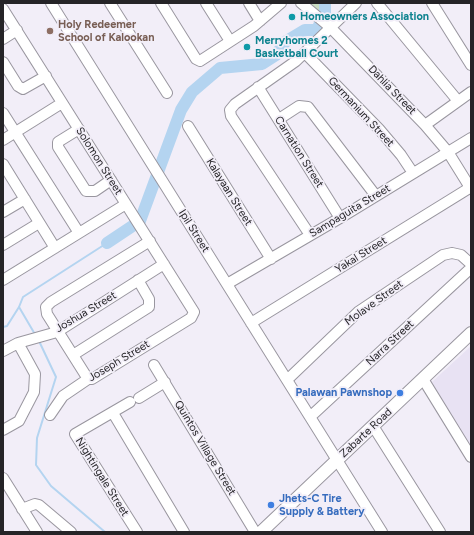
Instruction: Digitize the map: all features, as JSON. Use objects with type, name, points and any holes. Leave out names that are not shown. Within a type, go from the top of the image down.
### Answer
[{"type":"main road","name":"Zabarte Road","points":[[261,532],[471,333]]},
{"type":"street","name":"Ipil Street","points":[[51,3],[382,532]]},
{"type":"street","points":[[110,3],[167,93]]},
{"type":"street","points":[[161,3],[200,61],[260,21],[281,3]]},
{"type":"street","points":[[206,3],[230,41]]},
{"type":"street","points":[[249,3],[260,21]]},
{"type":"street","name":"Dahlia Street","points":[[301,3],[316,14],[425,125],[448,152],[471,188]]},
{"type":"street","points":[[310,235],[231,116],[230,110],[235,104],[305,53],[328,26],[356,3]]},
{"type":"street","points":[[377,3],[458,101]]},
{"type":"street","points":[[432,3],[471,65]]},
{"type":"street","name":"Solomon Street","points":[[3,9],[150,241],[194,314]]},
{"type":"street","points":[[3,39],[17,30]]},
{"type":"street","name":"Germanium Street","points":[[305,53],[379,129],[401,155],[413,174]]},
{"type":"street","points":[[3,62],[18,86],[23,89],[46,76]]},
{"type":"street","name":"Carnation Street","points":[[258,87],[340,218]]},
{"type":"street","points":[[425,125],[471,92]]},
{"type":"street","points":[[3,140],[62,103]]},
{"type":"street","points":[[278,119],[299,106],[308,107],[376,196]]},
{"type":"street","points":[[3,114],[79,233]]},
{"type":"street","name":"Kalayaan Street","points":[[188,126],[271,258]]},
{"type":"street","points":[[79,129],[58,142],[58,147],[86,191],[95,191],[111,180]]},
{"type":"street","name":"Sampaguita Street","points":[[227,284],[340,218],[471,138]]},
{"type":"street","points":[[3,164],[6,178],[25,199],[55,248]]},
{"type":"street","name":"Yakal Street","points":[[251,323],[471,188]]},
{"type":"street","points":[[3,212],[25,199]]},
{"type":"street","points":[[3,280],[126,204]]},
{"type":"street","points":[[3,244],[40,222]]},
{"type":"street","points":[[88,379],[57,332],[47,314],[46,307],[51,302],[150,241]]},
{"type":"street","name":"Molave Street","points":[[287,380],[358,312],[443,255],[452,253],[461,255],[471,264]]},
{"type":"street","name":"Joshua Street","points":[[3,351],[18,343],[57,332],[164,264]]},
{"type":"street","name":"Narra Street","points":[[310,417],[471,268]]},
{"type":"street","points":[[73,355],[149,307],[149,299],[138,280]]},
{"type":"street","name":"Joseph Street","points":[[50,415],[63,396],[88,379],[92,379],[191,318],[194,314]]},
{"type":"street","points":[[3,430],[19,421],[34,392],[35,374],[18,343]]},
{"type":"street","name":"Quintos Village Street","points":[[154,365],[256,532]]},
{"type":"street","points":[[423,379],[471,457]]},
{"type":"street","name":"Nightingale Street","points":[[136,532],[75,434],[165,382]]},
{"type":"street","points":[[112,413],[184,532]]},
{"type":"street","points":[[373,426],[440,532]]},
{"type":"street","points":[[3,478],[37,532]]},
{"type":"street","points":[[22,509],[35,504],[39,505],[71,532]]},
{"type":"shaded area","points":[[471,346],[471,449],[436,394],[438,392],[432,382]]},
{"type":"green space","points":[[305,3],[323,3],[323,10],[319,15]]},
{"type":"waterway","points":[[107,243],[140,221],[181,110],[192,92],[220,68],[262,64],[276,55],[285,42],[305,30],[317,30],[325,12],[325,3]]},
{"type":"waterway","points":[[3,327],[7,326],[19,307],[23,297],[107,243]]},
{"type":"waterway","points":[[19,307],[36,336]]},
{"type":"waterway","points":[[39,341],[56,377],[37,438],[36,465],[51,486],[105,532]]},
{"type":"place","name":"Homeowners Association","points":[[292,17]]},
{"type":"place","name":"Holy Redeemer School of Kalookan","points":[[50,31]]},
{"type":"place","name":"Merryhomes 2 Basketball Court","points":[[247,47]]},
{"type":"place","name":"Palawan Pawnshop","points":[[400,393]]},
{"type":"place","name":"Jhets-C Tire Supply & Battery","points":[[271,505]]}]
